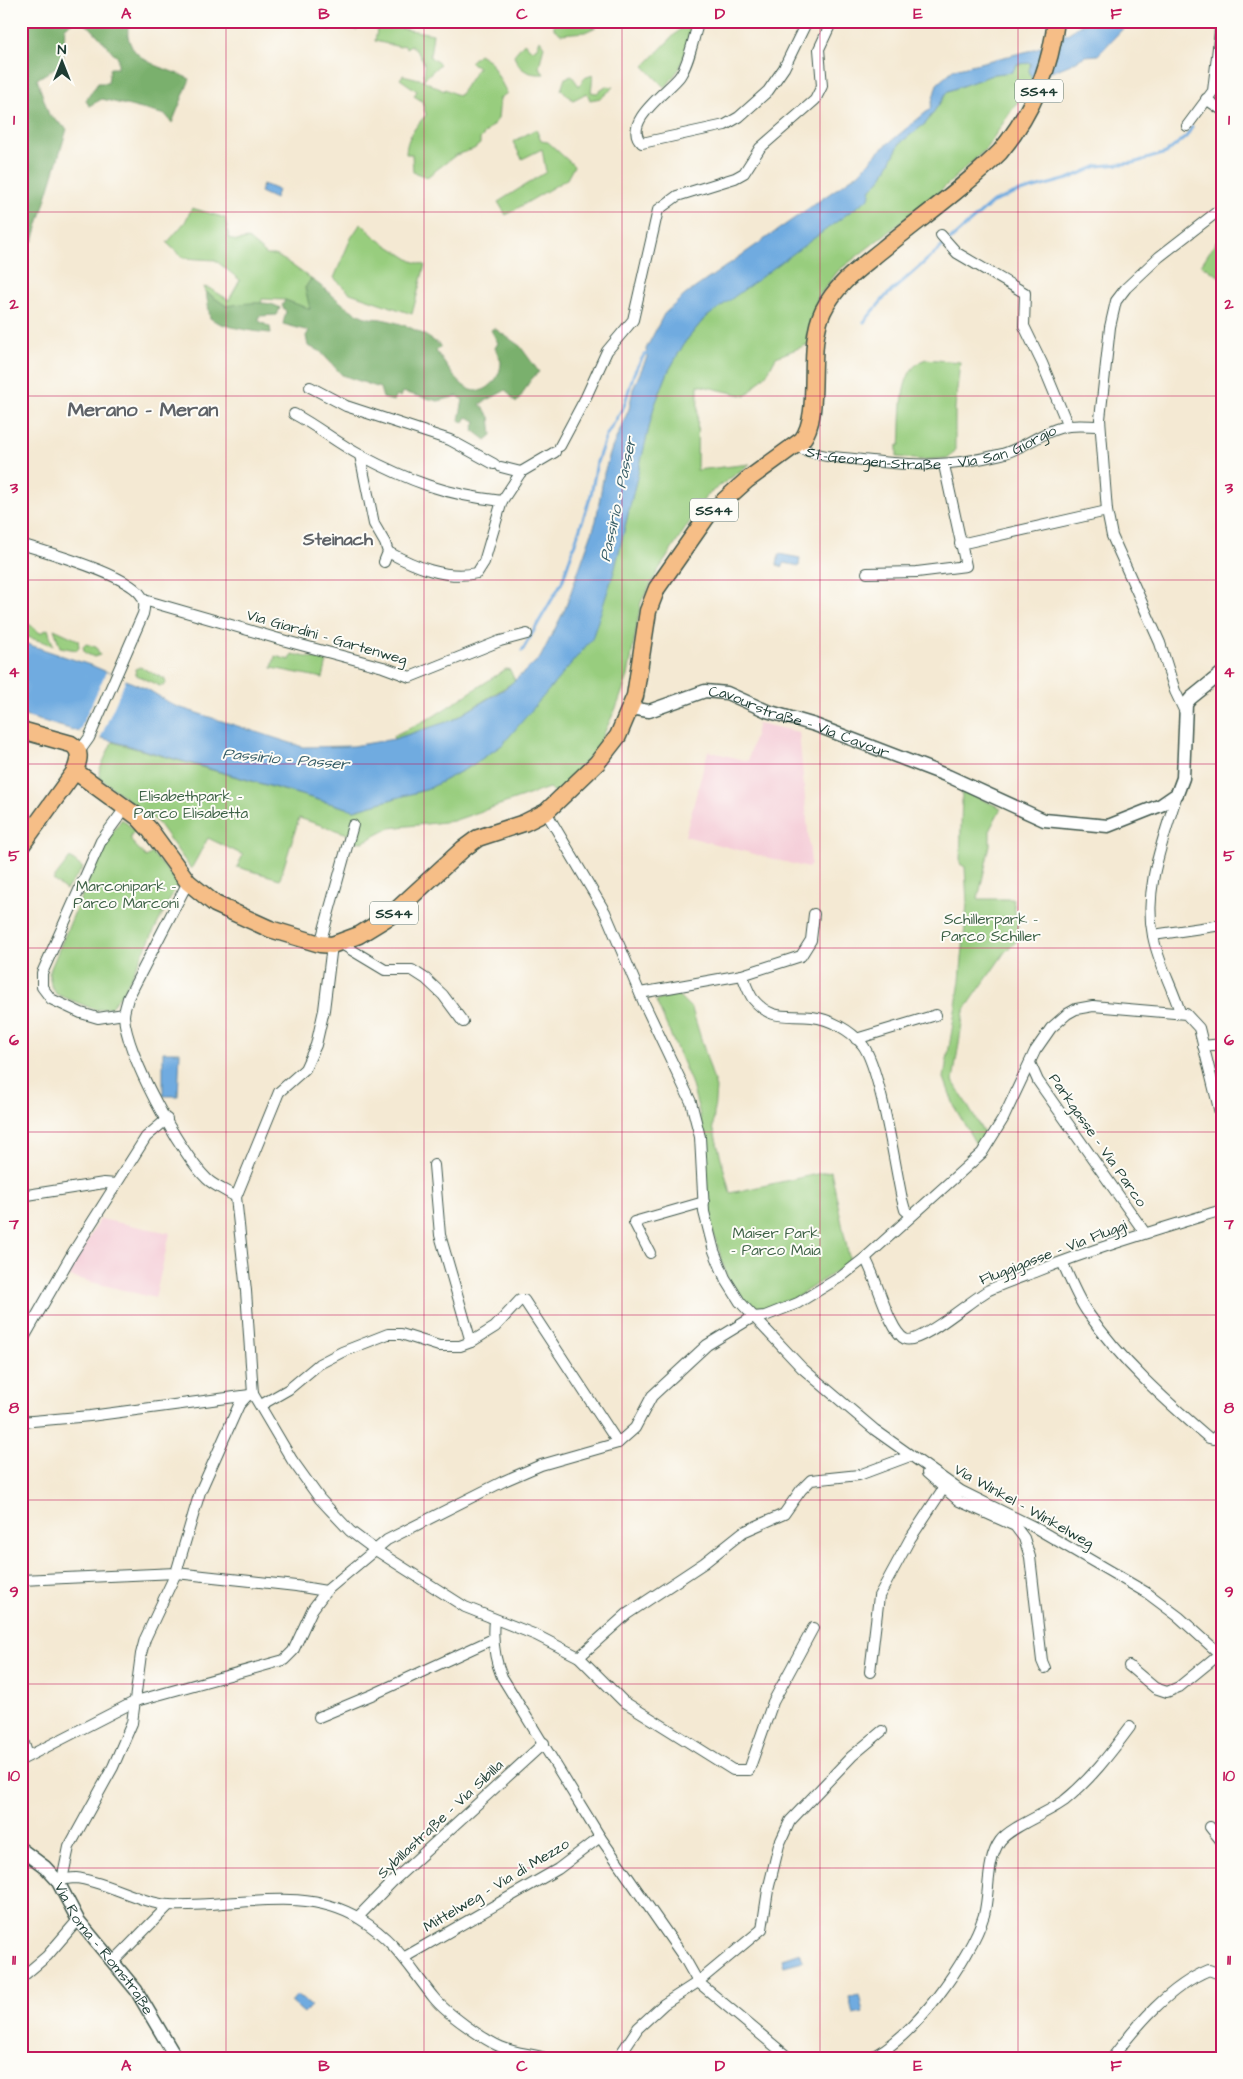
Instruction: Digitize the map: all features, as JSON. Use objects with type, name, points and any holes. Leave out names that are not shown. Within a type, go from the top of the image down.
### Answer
[{"type":"main road","name":"SS44","points":[[332,944],[390,916],[463,849],[478,838],[546,812],[597,762],[618,736],[635,696],[648,611],[657,588],[708,516],[747,480],[795,445],[807,433],[812,416],[816,335],[822,313],[839,287],[1000,152],[1018,130],[1040,88],[1049,65],[1056,21]]},
{"type":"main road","points":[[21,846],[75,771],[79,752],[70,744],[23,731]]},
{"type":"main road","points":[[75,771],[126,807],[150,830],[188,882],[216,904],[270,929],[332,944]]},
{"type":"street","points":[[699,21],[680,76],[642,114],[637,130],[639,140],[642,143],[725,125],[739,117],[768,90],[784,68],[807,21]]},
{"type":"street","points":[[360,455],[374,524],[387,548],[408,563],[452,575],[477,573],[484,562],[502,501],[521,472],[557,449],[586,397],[607,351],[633,320],[658,210],[677,196],[735,178],[744,173],[760,148],[803,113],[820,94],[822,86],[819,49],[832,21]]},
{"type":"street","points":[[1187,126],[1212,91],[1222,21]]},
{"type":"street","points":[[1206,99],[1222,110]]},
{"type":"street","points":[[1180,1012],[1173,990],[1160,962],[1152,935],[1151,906],[1154,874],[1183,778],[1184,710],[1175,691],[1160,643],[1112,536],[1107,511],[1100,426],[1110,327],[1116,301],[1126,288],[1159,257],[1222,208]]},
{"type":"street","name":"St.-Georgen-Straße - Via San Giorgio","points":[[941,235],[956,253],[1025,293],[1024,326],[1042,363],[1068,426]]},
{"type":"street","points":[[310,387],[346,406],[450,440],[497,465],[521,472]]},
{"type":"street","points":[[294,414],[360,455],[407,479],[465,497],[502,501]]},
{"type":"street","name":"St.-Georgen-Straße - Via San Giorgio","points":[[795,445],[806,452],[821,456],[894,464],[944,465],[1004,453],[1044,434],[1068,426],[1100,426]]},
{"type":"street","points":[[868,573],[917,572],[966,566],[944,465]]},
{"type":"street","points":[[960,544],[1107,511]]},
{"type":"street","points":[[21,544],[120,578],[138,591],[144,600],[143,614],[89,737],[79,752]]},
{"type":"street","points":[[384,562],[387,548]]},
{"type":"street","name":"Via Giardini - Gartenweg","points":[[144,600],[286,642],[383,667],[410,677],[500,641],[527,634]]},
{"type":"street","points":[[1184,710],[1191,698],[1222,673]]},
{"type":"street","name":"Cavourstraße - Via Cavour","points":[[630,708],[649,711],[705,691],[727,693],[767,711],[815,725],[948,776],[1020,811],[1054,822],[1112,825],[1161,805],[1177,794]]},
{"type":"street","points":[[124,1014],[98,1018],[81,1013],[51,999],[42,988],[42,973],[101,841],[126,807]]},
{"type":"street","name":"Via Winkel - Winkelweg","points":[[546,812],[605,912],[640,993],[692,1102],[700,1137],[704,1202],[714,1251],[725,1278],[740,1302],[802,1368],[836,1399],[910,1456],[961,1491],[1034,1527],[1147,1593],[1179,1617],[1221,1654],[1179,1687],[1167,1692],[1155,1688],[1129,1666]]},
{"type":"street","points":[[353,825],[332,944],[333,954],[316,1044],[305,1069],[279,1092],[236,1197],[246,1290],[253,1394],[292,1460],[320,1499],[350,1531],[374,1550],[465,1607],[536,1635],[579,1657],[623,1701],[733,1770],[749,1770],[773,1702],[813,1628]]},
{"type":"street","points":[[188,882],[128,998],[124,1014],[133,1054],[167,1119],[188,1154],[207,1180],[236,1197]]},
{"type":"street","points":[[640,993],[742,975],[800,956],[811,940],[814,914]]},
{"type":"street","points":[[1152,935],[1222,925]]},
{"type":"street","points":[[332,944],[345,946],[385,970],[412,970],[426,979],[443,995],[463,1022]]},
{"type":"street","points":[[742,975],[753,998],[768,1012],[781,1017],[812,1017],[828,1020],[848,1031],[862,1044],[874,1067],[902,1199],[905,1210],[911,1215]]},
{"type":"street","points":[[21,1734],[25,1758],[136,1701],[264,1668],[284,1660],[292,1651],[312,1610],[326,1592],[387,1540],[504,1481],[541,1465],[618,1443],[635,1428],[652,1396],[667,1380],[707,1345],[753,1317],[765,1316],[798,1303],[842,1276],[865,1258],[982,1153],[1003,1119],[1030,1062],[1051,1028],[1076,1009],[1093,1006],[1186,1014],[1196,1024],[1222,1121]]},
{"type":"street","points":[[856,1039],[936,1015]]},
{"type":"street","points":[[1203,1046],[1222,1044]]},
{"type":"street","name":"Parkgasse - Via Parco","points":[[1030,1062],[1038,1081],[1145,1233]]},
{"type":"street","points":[[21,1343],[72,1254],[116,1184],[146,1138],[167,1119]]},
{"type":"street","points":[[434,1165],[440,1235],[471,1342]]},
{"type":"street","points":[[21,1196],[104,1183],[116,1184]]},
{"type":"street","points":[[650,1253],[634,1222],[704,1202]]},
{"type":"street","name":"Fluggigasse - Via Fluggi","points":[[865,1258],[872,1269],[882,1300],[895,1328],[904,1339],[908,1340],[922,1336],[988,1291],[1062,1262],[1145,1233],[1222,1210]]},
{"type":"street","points":[[1062,1262],[1087,1312],[1117,1351],[1172,1406],[1209,1438],[1213,1439],[1222,1431]]},
{"type":"street","points":[[261,1405],[289,1389],[318,1364],[342,1352],[388,1334],[401,1334],[439,1346],[460,1346],[471,1342],[495,1327],[520,1300],[524,1300],[618,1443]]},
{"type":"street","points":[[21,1422],[90,1416],[253,1394]]},
{"type":"street","points":[[253,1394],[247,1396],[239,1405],[200,1492],[176,1573],[145,1639],[141,1654],[132,1723],[114,1767],[69,1847],[60,1880],[76,1878],[169,1905],[270,1899],[296,1900],[332,1907],[358,1918],[382,1934],[405,1957],[436,2000],[478,2034],[502,2047],[545,2058]]},
{"type":"street","points":[[579,1657],[626,1614],[704,1563],[743,1532],[784,1514],[801,1490],[812,1480],[859,1475],[910,1456]]},
{"type":"street","points":[[920,1462],[943,1489],[959,1501],[1015,1526],[1024,1538],[1030,1557],[1042,1661],[1045,1668]]},
{"type":"street","points":[[870,1672],[879,1596],[910,1539],[943,1489]]},
{"type":"street","points":[[21,1580],[176,1573],[296,1586],[326,1592]]},
{"type":"street","points":[[494,1620],[493,1639],[496,1664],[502,1677],[600,1837],[685,1959],[698,1982],[790,2058]]},
{"type":"street","points":[[318,1717],[374,1694],[493,1639]]},
{"type":"street","points":[[869,2058],[904,2033],[949,1983],[963,1961],[984,1914],[993,1858],[999,1841],[1013,1830],[1063,1801],[1094,1773],[1130,1727]]},
{"type":"street","points":[[618,2058],[638,2028],[664,2004],[698,1982],[762,1929],[768,1890],[779,1845],[790,1821],[852,1756],[882,1731]]},
{"type":"street","name":"Sybillastraße - Via Sibilla","points":[[358,1918],[392,1882],[544,1743]]},
{"type":"street","points":[[1210,1827],[1222,1842]]},
{"type":"street","name":"Mittelweg - Via di Mezzo","points":[[405,1957],[558,1869],[600,1837]]},
{"type":"street","name":"Via Roma - Romstraße","points":[[21,1849],[60,1880],[78,1920],[114,1961],[136,1990],[176,2058]]},
{"type":"street","points":[[114,1961],[169,1905]]},
{"type":"street","points":[[21,1978],[47,1956],[78,1920]]},
{"type":"street","points":[[1112,2058],[1128,2037],[1172,1993],[1199,1974],[1209,1970],[1222,1975]]},
{"type":"shaded area","points":[[758,723],[799,732],[811,864],[808,868],[685,836],[708,751],[748,761]]},
{"type":"shaded area","points":[[100,1219],[170,1233],[155,1298],[67,1276]]},
{"type":"green space","points":[[21,21],[74,21],[65,27],[63,63],[37,79],[49,115],[67,129],[33,241],[21,236]]},
{"type":"green space","points":[[78,21],[129,21],[128,34],[131,45],[137,54],[156,65],[190,79],[172,123],[166,115],[102,99],[89,106],[86,100],[98,83],[108,83],[110,68],[118,68],[118,58],[90,27]]},
{"type":"green space","points":[[307,21],[390,21],[403,29],[433,34],[430,57],[440,64],[423,80],[423,61],[411,45],[406,48],[404,45],[400,47],[375,41],[377,30],[361,22],[357,30],[334,23],[330,30]]},
{"type":"green space","points":[[554,21],[592,21],[596,27],[585,32],[561,34],[554,29]]},
{"type":"green space","points":[[688,21],[695,21],[680,68],[665,88],[644,66]]},
{"type":"green space","points":[[540,40],[544,46],[539,67],[544,74],[534,74],[521,68],[514,55],[524,43],[532,50],[537,47]]},
{"type":"green space","points":[[479,54],[490,61],[507,93],[500,98],[498,119],[480,139],[480,144],[474,149],[456,155],[427,177],[413,172],[412,154],[406,154],[406,148],[415,128],[426,115],[422,101],[414,96],[417,91],[400,79],[403,75],[423,80],[444,91],[445,89],[459,96],[478,67],[470,62]]},
{"type":"green space","name":"Elisabethpark - Parco Elisabetta","points":[[1031,63],[1029,70],[1032,80],[985,150],[936,195],[838,271],[818,297],[809,344],[776,357],[768,372],[746,396],[698,385],[697,470],[750,464],[707,495],[658,571],[641,602],[628,676],[617,706],[596,750],[556,793],[549,788],[453,821],[390,828],[363,842],[347,841],[348,834],[299,818],[280,879],[237,867],[243,855],[208,838],[191,869],[158,823],[100,778],[99,771],[112,742],[354,810],[428,789],[471,766],[502,745],[614,572],[654,407],[668,372],[685,342],[704,319],[871,189],[883,176],[900,143],[926,123],[948,91],[995,74],[1012,72],[1017,64]]},
{"type":"green space","points":[[593,75],[591,92],[597,93],[607,86],[614,87],[601,98],[590,100],[587,93],[573,100],[561,90],[565,78],[572,76],[579,86],[584,78]]},
{"type":"green space","points":[[536,129],[541,141],[548,142],[574,166],[567,179],[506,215],[498,202],[546,172],[542,149],[522,159],[513,142]]},
{"type":"green space","points":[[192,208],[225,218],[229,238],[236,241],[248,239],[267,255],[275,255],[286,261],[311,279],[305,288],[311,310],[285,300],[262,299],[261,304],[226,306],[206,292],[204,287],[229,300],[240,280],[215,260],[183,258],[167,243],[185,222]]},
{"type":"green space","points":[[361,223],[376,238],[412,261],[425,265],[412,314],[350,293],[334,278],[351,238]]},
{"type":"green space","points":[[1217,240],[1222,244],[1222,278],[1201,265]]},
{"type":"green space","points":[[311,279],[357,314],[405,326],[420,332],[434,341],[441,346],[436,351],[451,372],[459,382],[469,389],[481,391],[491,385],[498,375],[501,362],[495,348],[498,343],[491,330],[494,328],[520,346],[539,372],[531,380],[516,403],[506,390],[480,404],[490,417],[492,435],[486,440],[473,430],[476,421],[467,417],[464,422],[459,420],[463,400],[458,396],[438,401],[402,392],[400,397],[396,396],[393,401],[383,398],[380,388],[342,375],[320,351],[308,346],[306,336],[309,331],[283,324],[286,311],[282,306],[285,300],[310,309],[305,288]]},
{"type":"green space","points":[[206,292],[226,306],[261,303],[280,308],[277,315],[259,316],[259,321],[270,327],[271,333],[230,326],[210,318]]},
{"type":"green space","points":[[926,359],[960,362],[955,408],[955,451],[949,458],[921,460],[897,457],[897,446],[900,445],[905,384],[916,364]]},
{"type":"green space","points":[[29,624],[40,633],[48,629],[53,645],[21,635],[21,628]]},
{"type":"green space","points":[[54,629],[78,640],[79,647],[76,650],[60,647]]},
{"type":"green space","points":[[86,644],[96,647],[100,655],[94,657],[85,653],[83,647]]},
{"type":"green space","points":[[292,654],[327,661],[323,678],[272,668],[275,656],[290,660]]},
{"type":"green space","points":[[140,667],[165,679],[166,684],[160,686],[136,675],[135,669]]},
{"type":"green space","points":[[506,669],[510,670],[515,681],[453,720],[394,739],[393,736],[434,716]]},
{"type":"green space","name":"Schillerpark - Parco Schiller","points":[[962,790],[1001,808],[990,829],[990,845],[978,899],[1013,899],[1020,938],[1005,952],[964,1011],[953,1081],[985,1135],[977,1146],[955,1108],[944,1078],[960,981],[967,903],[965,867],[960,864]]},
{"type":"green space","name":"Marconipark - Parco Marconi","points":[[122,819],[135,831],[131,835],[131,841],[146,857],[152,853],[178,883],[125,989],[111,1007],[96,1010],[56,994],[51,985],[49,973],[103,845]]},
{"type":"green space","points":[[70,858],[83,868],[66,890],[53,880]]},
{"type":"green space","name":"Maiser Park - Parco Maia","points":[[677,994],[692,1009],[716,1088],[713,1127],[730,1193],[831,1171],[850,1262],[797,1297],[752,1315],[727,1277],[707,1212],[703,1136],[699,1111],[691,1082],[656,1001]]},
{"type":"water","name":"Passirio - Passer","points":[[1086,21],[1130,21],[1098,55],[1085,56],[1071,64],[1032,80],[1029,70],[1031,63],[1017,64],[1012,72],[995,74],[948,91],[926,123],[900,143],[883,176],[871,189],[869,198],[704,319],[685,342],[668,372],[654,407],[614,572],[592,639],[502,745],[471,766],[428,789],[354,810],[21,715],[21,642],[93,666],[147,689],[175,706],[303,747],[353,746],[394,739],[453,720],[506,688],[540,658],[565,609],[596,521],[604,473],[612,448],[629,409],[633,389],[647,357],[646,349],[664,314],[685,295],[859,173],[879,151],[930,109],[937,84],[954,69],[1033,50],[1069,33]]},
{"type":"water","points":[[263,184],[278,190],[275,199],[260,192]]},
{"type":"water","points":[[779,554],[800,558],[799,566],[784,563],[783,567],[777,565]]},
{"type":"water","points":[[163,1052],[180,1052],[178,1096],[163,1096]]},
{"type":"water","points":[[800,1952],[803,1961],[784,1966],[782,1958]]},
{"type":"water","points":[[297,1995],[311,2006],[304,2013],[291,2002]]},
{"type":"water","points":[[859,1995],[863,2012],[853,2014],[849,1997]]},
{"type":"pier","points":[[106,672],[126,679],[100,739],[79,732]]},
{"type":"waterway","points":[[864,322],[886,296],[993,202],[1016,193],[1068,179],[1098,166],[1133,163],[1166,153],[1186,137],[1192,127]]},
{"type":"waterway","points":[[522,651],[562,582],[591,495],[597,462],[606,436],[624,406],[634,373],[644,355],[650,353]]},
{"type":"district","name":"Merano - Meran","points":[[143,409]]},
{"type":"district","name":"Steinach","points":[[338,539]]}]
